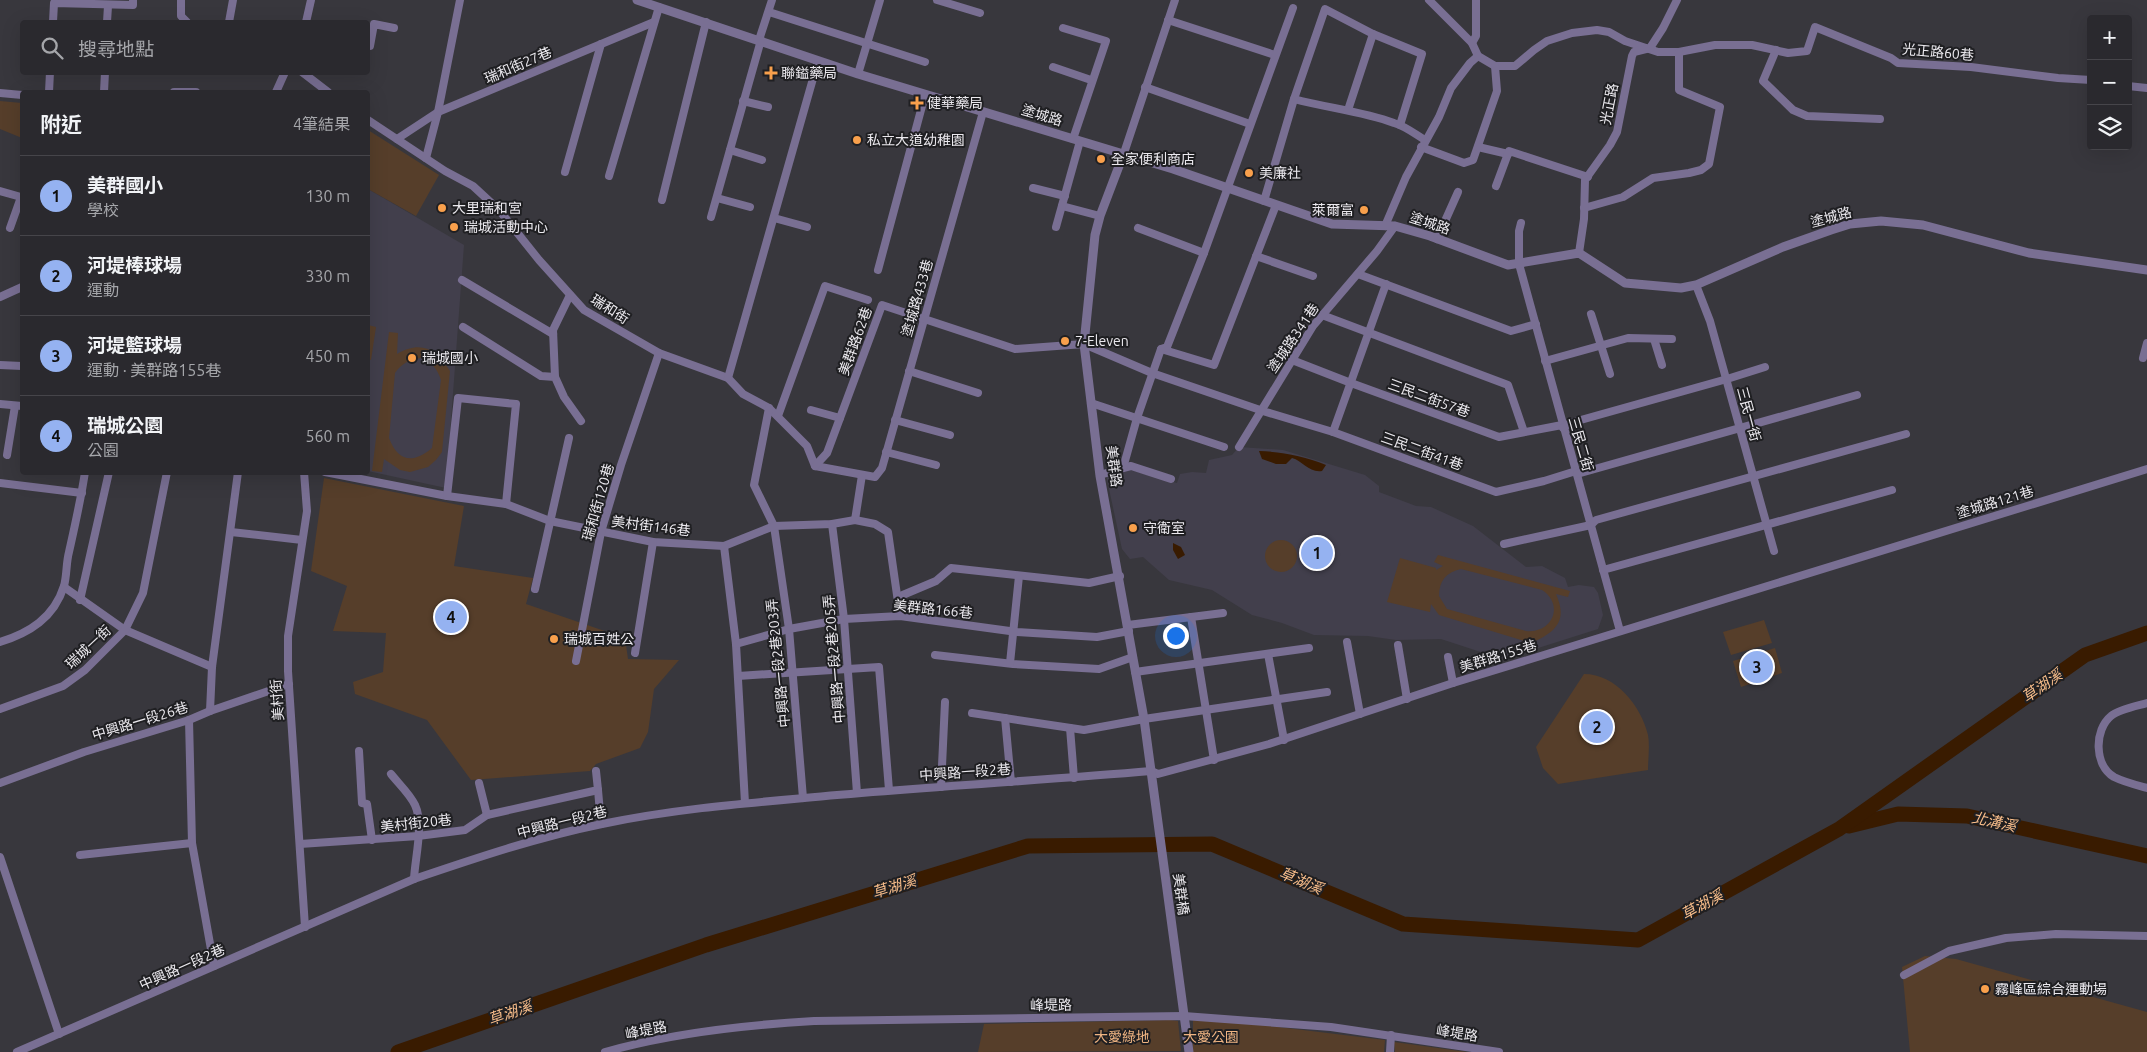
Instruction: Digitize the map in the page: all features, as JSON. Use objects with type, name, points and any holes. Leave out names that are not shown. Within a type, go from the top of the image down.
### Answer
[{"type":"street","points":[[53,20],[54,3],[108,6],[133,5],[133,0]]},
{"type":"street","points":[[181,0],[181,16],[186,20]]},
{"type":"street","points":[[229,20],[233,0]]},
{"type":"street","points":[[306,20],[311,0]]},
{"type":"street","points":[[426,158],[438,112],[460,0]]},
{"type":"street","name":"塗城路","points":[[637,0],[858,74],[1124,153],[1332,224],[1396,226],[1508,265],[1579,253],[1625,283],[1681,288],[1696,285],[1783,247],[1831,230],[1850,224],[1881,221],[1923,225],[2029,253],[2147,270]]},
{"type":"street","points":[[711,217],[772,0]]},
{"type":"street","points":[[858,74],[880,0]]},
{"type":"street","points":[[937,0],[956,3],[980,13]]},
{"type":"street","points":[[1124,153],[1175,0]]},
{"type":"street","points":[[1294,99],[1348,110],[1400,125],[1423,143],[1464,162],[1473,160],[1497,91],[1495,66],[1478,56],[1472,43],[1430,0]]},
{"type":"street","points":[[1472,43],[1476,36],[1476,0]]},
{"type":"street","name":"光正路","points":[[1579,253],[1584,208],[1584,183],[1617,132],[1632,56],[1634,52],[1650,48],[1663,28],[1677,0]]},
{"type":"street","points":[[107,20],[108,6]]},
{"type":"street","points":[[609,176],[659,7]]},
{"type":"street","points":[[1161,349],[1167,347],[1204,253],[1293,8]]},
{"type":"street","points":[[1264,201],[1294,99],[1325,9],[1373,34],[1422,54],[1400,125]]},
{"type":"street","points":[[769,12],[925,62]]},
{"type":"street","points":[[1168,20],[1275,55]]},
{"type":"street","name":"瑞和街27巷","points":[[397,140],[438,112],[654,22]]},
{"type":"street","points":[[662,200],[706,22]]},
{"type":"street","points":[[370,46],[374,24],[394,28]]},
{"type":"street","name":"光正路60巷","points":[[1495,66],[1515,66],[1548,41],[1572,33],[1603,30],[1625,41],[1658,52],[1679,52],[1715,45],[1752,45],[1788,53],[1807,51],[1815,27],[1892,58],[1898,63],[1971,67],[2087,80]]},
{"type":"street","points":[[1056,227],[1065,196],[1091,80],[1106,40],[1063,28]]},
{"type":"street","points":[[1348,110],[1373,34]]},
{"type":"street","points":[[565,172],[601,44]]},
{"type":"street","points":[[1776,50],[1763,81],[1793,110],[1807,116],[1880,119]]},
{"type":"street","points":[[1584,208],[1624,197],[1653,178],[1702,170],[1709,164],[1720,107],[1679,90],[1679,52]]},
{"type":"street","points":[[1385,226],[1423,143],[1439,117],[1451,88],[1470,63],[1478,56]]},
{"type":"street","points":[[728,378],[818,61]]},
{"type":"street","points":[[1053,67],[1091,80]]},
{"type":"street","points":[[49,90],[50,75]]},
{"type":"street","points":[[104,90],[105,75]]},
{"type":"street","points":[[277,90],[284,75]]},
{"type":"street","points":[[306,75],[325,90]]},
{"type":"street","points":[[2132,86],[2147,88]]},
{"type":"street","points":[[1146,87],[1250,124]]},
{"type":"street","points":[[0,93],[20,94]]},
{"type":"street","points":[[878,270],[925,95]]},
{"type":"street","points":[[743,101],[768,107]]},
{"type":"street","name":"塗城路433巷","points":[[862,474],[875,477],[882,468],[983,112]]},
{"type":"street","name":"瑞和街","points":[[370,121],[473,186],[499,210],[584,310],[659,353],[728,378],[743,394],[769,408],[778,416],[807,446],[815,466]]},
{"type":"street","points":[[1478,147],[1508,154]]},
{"type":"street","points":[[730,150],[762,160]]},
{"type":"street","points":[[1496,186],[1509,151],[1588,177]]},
{"type":"street","name":"美群路","points":[[1124,153],[1100,216],[1095,235],[1084,344],[1100,475],[1120,576],[1144,719],[1152,785]]},
{"type":"street","points":[[1033,188],[1065,196]]},
{"type":"street","points":[[0,191],[20,196]]},
{"type":"street","points":[[1437,239],[1458,192]]},
{"type":"street","points":[[717,198],[750,207]]},
{"type":"street","points":[[10,228],[20,202]]},
{"type":"street","points":[[1161,349],[1214,365],[1276,205]]},
{"type":"street","points":[[1062,206],[1100,216]]},
{"type":"street","points":[[774,218],[807,227]]},
{"type":"street","name":"塗城路341巷","points":[[1239,447],[1313,326],[1396,226]]},
{"type":"street","name":"三民二街","points":[[1518,226],[1518,264],[1620,631]]},
{"type":"street","points":[[1138,228],[1204,253]]},
{"type":"street","points":[[1256,256],[1313,276]]},
{"type":"street","points":[[1358,274],[1511,331],[1536,324]]},
{"type":"street","points":[[462,280],[553,334]]},
{"type":"street","points":[[1333,432],[1386,284]]},
{"type":"street","name":"三民一街","points":[[1696,285],[1710,321],[1774,551]]},
{"type":"street","points":[[778,416],[825,286],[868,300]]},
{"type":"street","points":[[0,297],[20,288]]},
{"type":"street","points":[[570,295],[553,330],[555,377],[564,397],[581,420]]},
{"type":"street","name":"美群路62巷","points":[[815,466],[827,453],[882,305],[1015,349],[1084,344]]},
{"type":"street","points":[[1591,314],[1610,374]]},
{"type":"street","points":[[1322,315],[1508,385],[1524,432]]},
{"type":"street","points":[[463,327],[541,376],[555,377]]},
{"type":"street","points":[[1545,361],[1628,338],[1672,339]]},
{"type":"street","points":[[1654,339],[1662,365]]},
{"type":"street","points":[[2143,358],[2147,342]]},
{"type":"street","name":"三民二街41巷","points":[[1084,344],[1152,373],[1333,432],[1496,492],[1576,473],[1857,395]]},
{"type":"street","points":[[1123,468],[1137,418],[1161,349]]},
{"type":"street","name":"瑞和街120巷","points":[[576,662],[601,532],[659,353]]},
{"type":"street","name":"三民二街57巷","points":[[1292,360],[1499,437],[1562,426],[1570,422],[1727,379],[1765,366]]},
{"type":"street","points":[[0,365],[20,366]]},
{"type":"street","points":[[909,371],[978,393]]},
{"type":"street","points":[[447,496],[458,398],[516,404],[506,504]]},
{"type":"street","points":[[0,404],[18,406],[7,455]]},
{"type":"street","points":[[1091,404],[1224,447]]},
{"type":"street","name":"中興路一段2巷203弄","points":[[769,408],[754,485],[774,526],[789,629],[803,798]]},
{"type":"street","points":[[811,410],[840,418]]},
{"type":"street","points":[[895,420],[950,434]]},
{"type":"street","points":[[1504,544],[1591,524],[1596,520],[1906,434]]},
{"type":"street","points":[[535,589],[569,438]]},
{"type":"street","points":[[886,452],[936,465]]},
{"type":"street","points":[[815,466],[862,474],[855,520]]},
{"type":"street","points":[[1100,475],[1131,466],[1171,479]]},
{"type":"street","name":"塗城路121巷","points":[[1852,560],[2147,470]]},
{"type":"street","points":[[0,642],[22,635],[40,623],[56,604],[64,586],[68,556],[85,475]]},
{"type":"street","points":[[80,600],[108,475]]},
{"type":"street","name":"瑞城一街","points":[[0,709],[62,686],[85,670],[125,630],[143,593],[166,475]]},
{"type":"street","points":[[210,711],[212,667],[238,475]]},
{"type":"street","name":"美村街","points":[[304,475],[307,511],[288,636],[289,684],[305,928]]},
{"type":"street","name":"美村街146巷","points":[[340,475],[447,496],[506,504],[550,521],[654,542],[724,546],[774,526],[832,524],[855,520],[874,524],[888,532],[900,616]]},
{"type":"street","points":[[0,483],[82,493]]},
{"type":"street","points":[[1603,570],[1892,490]]},
{"type":"street","name":"中興路一段2巷205弄","points":[[832,524],[844,619],[857,792]]},
{"type":"street","points":[[231,532],[302,540]]},
{"type":"street","points":[[635,653],[654,542]]},
{"type":"street","points":[[724,546],[736,644],[745,803]]},
{"type":"street","name":"美群路155巷","points":[[1151,771],[1158,774],[1284,740],[1453,683],[1852,560]]},
{"type":"street","points":[[898,597],[936,581],[951,568],[1089,583],[1120,576]]},
{"type":"street","points":[[1010,663],[1019,576]]},
{"type":"street","points":[[64,586],[80,600],[125,630],[212,667]]},
{"type":"street","name":"美群路166巷","points":[[736,644],[789,629],[844,619],[900,616],[1013,632],[1097,636],[1128,628],[1223,613]]},
{"type":"street","points":[[1191,617],[1214,760]]},
{"type":"street","points":[[1347,642],[1360,714]]},
{"type":"street","points":[[1398,645],[1407,699]]},
{"type":"street","points":[[1135,672],[1309,648]]},
{"type":"street","points":[[1268,654],[1284,740]]},
{"type":"street","points":[[935,655],[1010,663],[1099,669],[1133,657]]},
{"type":"street","points":[[1448,657],[1453,683]]},
{"type":"street","points":[[738,676],[879,667],[889,790]]},
{"type":"street","name":"中興路一段26巷","points":[[0,783],[84,752],[189,720],[289,684]]},
{"type":"street","points":[[972,713],[1084,730],[1144,719],[1327,692]]},
{"type":"street","points":[[942,786],[945,702]]},
{"type":"street","points":[[2147,703],[2112,715],[2104,724],[2098,736],[2100,753],[2105,768],[2113,776],[2147,788]]},
{"type":"street","points":[[1005,718],[1011,782]]},
{"type":"street","points":[[189,720],[192,843],[214,966]]},
{"type":"street","points":[[1070,728],[1074,778]]},
{"type":"street","points":[[359,751],[362,803],[367,804],[372,840]]},
{"type":"street","points":[[596,771],[601,824]]},
{"type":"street","name":"中興路一段2巷","points":[[17,1052],[414,879],[503,850],[601,824],[745,803],[857,792],[1151,771]]},
{"type":"street","points":[[391,774],[415,805],[418,820],[418,836],[414,879]]},
{"type":"street","points":[[479,783],[487,815]]},
{"type":"street","name":"美群橋","points":[[1152,785],[1189,1052]]},
{"type":"street","name":"美村街20巷","points":[[300,844],[372,840],[465,830],[487,815],[598,790]]},
{"type":"street","points":[[80,855],[192,843]]},
{"type":"street","points":[[0,857],[59,1034]]},
{"type":"street","points":[[1904,975],[1948,951],[2006,938],[2056,934],[2147,936]]},
{"type":"street","name":"峰堤路","points":[[605,1052],[686,1035],[759,1024],[814,1021],[1184,1016],[1331,1027],[1499,1052]]},
{"type":"street","points":[[1390,1052],[1391,1035]]},
{"type":"shaded area","name":"瑞城國小","points":[[370,190],[464,245],[446,488],[370,471]]},
{"type":"shaded area","points":[[1239,447],[1283,450],[1365,475],[1379,486],[1379,492],[1416,506],[1431,507],[1473,526],[1526,567],[1542,566],[1565,578],[1568,587],[1579,585],[1594,587],[1598,593],[1603,615],[1598,629],[1507,658],[1499,658],[1441,639],[1396,640],[1368,636],[1314,635],[1282,623],[1252,615],[1212,590],[1169,580],[1143,557],[1130,559],[1122,549],[1106,475],[1130,470],[1177,483],[1180,474],[1192,472],[1206,473],[1209,460],[1232,455]]},
{"type":"shaded area","points":[[1259,451],[1293,455],[1326,465],[1322,471],[1317,471],[1292,458],[1286,464],[1276,464],[1262,459]]},
{"type":"shaded area","points":[[1173,543],[1181,547],[1185,555],[1178,559],[1173,550]]},
{"type":"green space","points":[[0,101],[20,103],[20,137],[0,129]]},
{"type":"green space","points":[[370,131],[439,175],[416,216],[370,190]]},
{"type":"green space","points":[[370,326],[376,327],[370,360]]},
{"type":"green space","points":[[389,332],[398,333],[397,354],[421,347],[433,352],[445,363],[450,371],[442,452],[428,467],[410,472],[400,470],[384,459],[382,472],[372,471]],"holes":[[[421,358],[436,369],[441,380],[432,448],[419,457],[407,458],[397,452],[389,438],[395,373],[403,364]]]},
{"type":"green space","points":[[324,478],[464,506],[454,566],[533,578],[526,604],[625,638],[628,659],[679,660],[654,689],[648,732],[640,748],[596,764],[590,771],[471,780],[427,720],[355,694],[353,682],[383,672],[386,633],[333,631],[347,586],[311,571]]},
{"type":"green space","points":[[1281,540],[1287,541],[1292,545],[1296,550],[1296,562],[1292,567],[1287,571],[1281,572],[1275,571],[1270,567],[1266,562],[1265,556],[1266,550],[1270,545],[1275,541]]},
{"type":"green space","points":[[1438,555],[1570,591],[1568,597],[1556,594],[1561,612],[1557,625],[1540,639],[1531,643],[1439,615],[1431,604],[1430,612],[1387,602],[1400,558],[1436,568],[1436,570],[1443,566],[1434,562]],"holes":[[[1461,569],[1542,590],[1549,596],[1554,610],[1549,623],[1535,631],[1526,631],[1447,609],[1439,596],[1440,586],[1444,578],[1451,572]]]},
{"type":"green space","points":[[1764,620],[1772,643],[1731,655],[1723,632]]},
{"type":"green space","points":[[1775,648],[1782,673],[1741,687],[1733,661]]},
{"type":"green space","points":[[1584,674],[1596,675],[1607,679],[1625,694],[1640,713],[1648,735],[1648,770],[1558,784],[1543,768],[1536,747]]},
{"type":"green space","name":"霧峰區綜合運動場","points":[[1925,956],[1956,959],[2147,1012],[2147,1052],[1910,1052],[1902,967]]},
{"type":"green space","name":"大愛公園","points":[[1193,1020],[1262,1025],[1385,1040],[1384,1052],[1193,1052]]},
{"type":"green space","name":"大愛綠地","points":[[1178,1021],[1181,1051],[978,1052],[984,1024]]},
{"type":"green space","points":[[1394,1042],[1467,1052],[1395,1052]]},
{"type":"waterway","name":"草湖溪","points":[[398,1052],[706,945],[1028,846],[1212,844],[1403,924],[1638,940],[1839,829],[2085,655],[2147,633]]},
{"type":"waterway","name":"北溝溪","points":[[1849,826],[1898,814],[1967,816],[2147,856]]},
{"type":"place","name":"聯鎰藥局","points":[[771,73]]},
{"type":"place","name":"健華藥局","points":[[917,103]]},
{"type":"place","name":"私立大道幼稚園","points":[[857,140]]},
{"type":"place","name":"全家便利商店","points":[[1101,159]]},
{"type":"place","name":"美廉社","points":[[1249,173]]},
{"type":"place","name":"大里瑞和宮","points":[[442,208]]},
{"type":"place","name":"萊爾富","points":[[1364,210]]},
{"type":"place","name":"瑞城活動中心","points":[[454,227]]},
{"type":"place","name":"7-Eleven","points":[[1065,341]]},
{"type":"place","name":"瑞城國小","points":[[412,358]]},
{"type":"place","name":"守衛室","points":[[1133,528]]},
{"type":"place","name":"美群國小","points":[[1317,553]]},
{"type":"place","name":"瑞城公園","points":[[451,617]]},
{"type":"place","name":"瑞城百姓公","points":[[554,639]]},
{"type":"place","name":"河堤籃球場","points":[[1757,667]]},
{"type":"place","name":"河堤棒球場","points":[[1597,727]]},
{"type":"place","name":"霧峰區綜合運動場","points":[[1985,989]]}]
